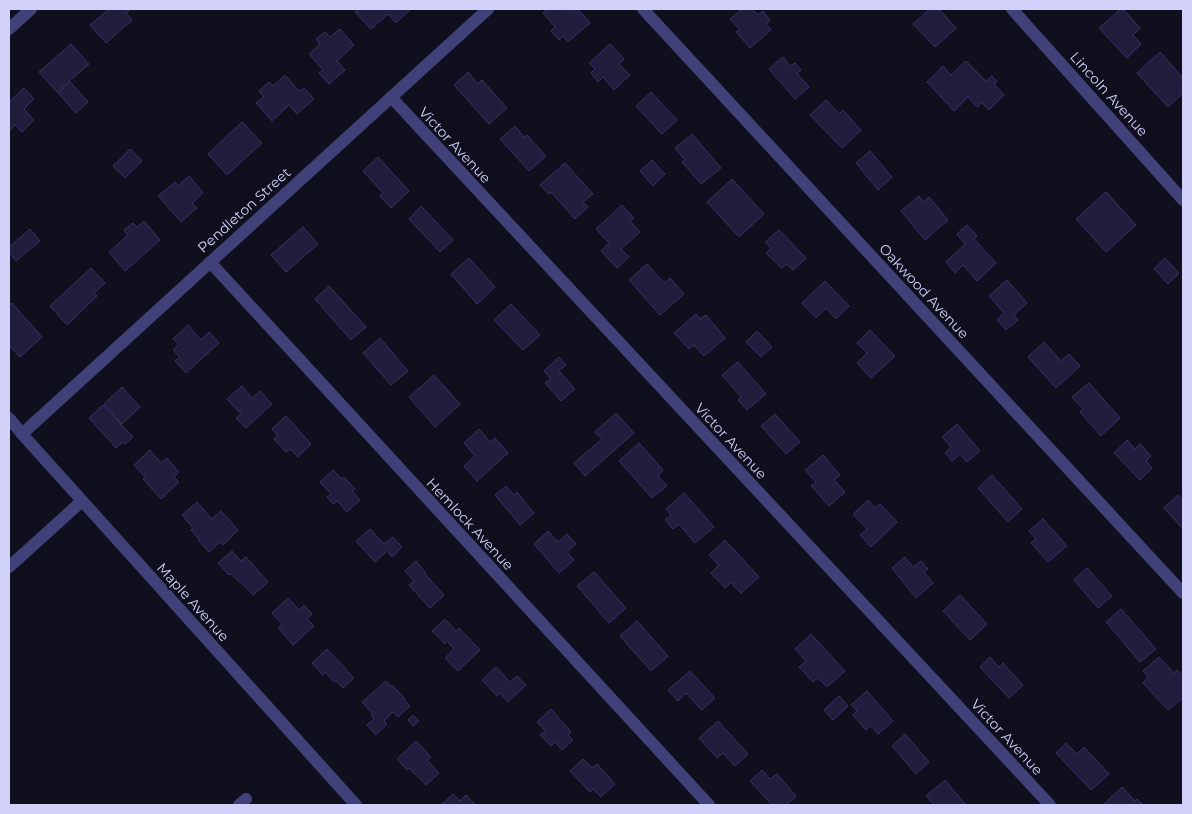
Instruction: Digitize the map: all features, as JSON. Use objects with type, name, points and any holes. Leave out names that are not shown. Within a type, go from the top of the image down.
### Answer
[{"type":"street","points":[[9,29],[31,9]]},
{"type":"street","name":"Pendleton Street","points":[[22,434],[488,9]]},
{"type":"street","name":"Oakwood Avenue","points":[[643,9],[1183,593]]},
{"type":"street","name":"Lincoln Avenue","points":[[1012,9],[1183,200]]},
{"type":"street","name":"Victor Avenue","points":[[391,97],[1050,805]]},
{"type":"street","name":"Hemlock Avenue","points":[[210,262],[709,805]]},
{"type":"street","name":"Maple Avenue","points":[[9,418],[356,805]]},
{"type":"street","points":[[9,567],[82,501]]},
{"type":"building","points":[[109,9],[131,9],[126,13],[132,20],[106,43],[90,25]]},
{"type":"building","points":[[358,9],[411,9],[396,23],[388,14],[371,29],[355,12]]},
{"type":"building","points":[[548,9],[578,9],[590,23],[568,42],[563,36],[559,40],[551,31],[555,27],[543,13]]},
{"type":"building","points":[[742,9],[752,9],[758,15],[763,11],[770,20],[766,24],[771,30],[750,48],[736,32],[740,30],[730,19]]},
{"type":"building","points":[[930,9],[939,9],[956,28],[935,47],[913,24]]},
{"type":"building","points":[[1121,9],[1140,28],[1133,35],[1141,44],[1127,58],[1099,28]]},
{"type":"building","points":[[340,29],[354,45],[337,61],[345,70],[329,84],[319,73],[323,70],[309,54],[320,44],[316,39],[325,32],[330,37]]},
{"type":"building","points":[[71,44],[89,64],[57,92],[39,72]]},
{"type":"building","points":[[610,44],[624,59],[619,64],[630,75],[614,90],[603,77],[598,82],[591,73],[595,69],[589,63]]},
{"type":"building","points":[[1160,52],[1183,78],[1183,93],[1168,107],[1137,73]]},
{"type":"building","points":[[783,57],[790,66],[795,63],[801,70],[797,73],[809,87],[795,99],[769,69]]},
{"type":"building","points":[[966,61],[986,81],[992,76],[997,82],[994,84],[1004,95],[989,110],[982,103],[977,107],[968,97],[954,111],[927,82],[943,66],[951,75]]},
{"type":"building","points":[[468,72],[478,84],[482,80],[507,108],[489,124],[454,85]]},
{"type":"building","points":[[285,75],[299,91],[304,88],[314,99],[297,114],[289,105],[272,121],[256,103],[264,97],[259,91],[269,82],[273,86]]},
{"type":"building","points":[[70,82],[88,102],[76,113],[58,93]]},
{"type":"building","points":[[24,88],[34,99],[24,109],[34,120],[22,132],[15,125],[9,131],[9,102]]},
{"type":"building","points":[[651,92],[677,120],[662,134],[636,106]]},
{"type":"building","points":[[826,100],[839,114],[843,110],[861,130],[842,148],[810,115]]},
{"type":"building","points":[[242,122],[262,143],[227,175],[208,154]]},
{"type":"building","points":[[515,126],[524,137],[527,135],[546,156],[529,171],[500,139]]},
{"type":"building","points":[[692,134],[721,168],[701,184],[682,162],[685,160],[675,148]]},
{"type":"building","points":[[130,149],[142,161],[125,178],[113,166]]},
{"type":"building","points":[[870,151],[892,177],[878,190],[856,163]]},
{"type":"building","points":[[378,157],[409,191],[391,208],[380,196],[383,193],[363,171]]},
{"type":"building","points":[[652,160],[665,174],[653,186],[640,171]]},
{"type":"building","points":[[565,163],[593,194],[583,202],[588,207],[575,219],[551,192],[549,194],[540,185]]},
{"type":"building","points":[[189,176],[203,193],[192,203],[197,208],[181,222],[158,196],[175,182],[178,186]]},
{"type":"building","points":[[732,179],[764,214],[739,237],[707,202]]},
{"type":"building","points":[[1106,192],[1136,225],[1106,252],[1076,219]]},
{"type":"building","points":[[919,196],[923,202],[929,197],[948,220],[925,240],[901,211]]},
{"type":"building","points":[[622,205],[634,218],[630,221],[640,232],[621,249],[629,257],[617,268],[601,251],[609,243],[596,229]]},
{"type":"building","points":[[421,206],[453,240],[440,252],[409,219]]},
{"type":"building","points":[[144,221],[160,240],[125,271],[109,252],[128,235],[124,230],[133,223],[137,227]]},
{"type":"building","points":[[967,225],[977,236],[974,239],[996,263],[977,281],[963,265],[955,273],[946,262],[965,244],[957,234]]},
{"type":"building","points":[[303,227],[318,244],[286,272],[271,255]]},
{"type":"building","points":[[30,229],[40,241],[16,261],[9,252],[9,247]]},
{"type":"building","points":[[779,230],[806,258],[793,270],[787,264],[781,268],[766,253],[771,248],[765,242]]},
{"type":"building","points":[[469,258],[495,287],[477,304],[451,274]]},
{"type":"building","points":[[1165,258],[1179,273],[1168,284],[1154,269]]},
{"type":"building","points":[[647,264],[664,283],[670,278],[684,294],[660,315],[629,280]]},
{"type":"building","points":[[91,268],[105,283],[94,293],[97,296],[67,325],[50,306]]},
{"type":"building","points":[[1007,280],[1027,303],[1014,315],[1018,320],[1006,330],[997,320],[1004,313],[989,296]]},
{"type":"building","points":[[825,281],[849,306],[836,319],[826,308],[816,318],[802,303]]},
{"type":"building","points":[[329,286],[366,327],[351,340],[315,299]]},
{"type":"building","points":[[12,303],[42,337],[20,357],[9,345],[9,305]]},
{"type":"building","points":[[511,304],[540,335],[523,350],[494,320]]},
{"type":"building","points":[[696,314],[700,319],[706,315],[725,338],[704,356],[694,345],[689,349],[674,333]]},
{"type":"building","points":[[188,325],[201,340],[209,332],[219,343],[186,373],[175,361],[180,357],[173,350],[179,344],[173,339]]},
{"type":"building","points":[[870,330],[895,356],[871,378],[857,363],[867,353],[857,343]]},
{"type":"building","points":[[757,331],[772,347],[761,357],[746,342]]},
{"type":"building","points":[[380,338],[408,371],[391,385],[363,353]]},
{"type":"building","points":[[1044,342],[1061,361],[1069,354],[1080,366],[1056,388],[1028,357]]},
{"type":"building","points":[[559,357],[566,365],[559,371],[575,389],[561,401],[545,383],[551,379],[544,371]]},
{"type":"building","points":[[738,362],[766,394],[747,410],[738,400],[741,397],[722,375]]},
{"type":"building","points":[[434,375],[460,404],[435,427],[409,397]]},
{"type":"building","points":[[1089,383],[1120,418],[1101,436],[1080,412],[1083,409],[1072,397]]},
{"type":"building","points":[[242,386],[252,398],[260,391],[272,404],[246,428],[236,418],[241,414],[227,399]]},
{"type":"building","points":[[122,387],[140,407],[122,424],[104,404]]},
{"type":"building","points":[[103,405],[133,437],[125,444],[123,442],[116,448],[89,418]]},
{"type":"building","points":[[616,413],[634,433],[585,476],[574,463],[602,439],[595,432]]},
{"type":"building","points":[[775,414],[800,442],[786,454],[761,426]]},
{"type":"building","points":[[286,416],[311,444],[298,457],[290,449],[286,452],[274,439],[278,436],[272,429]]},
{"type":"building","points":[[957,424],[980,451],[967,462],[960,454],[952,461],[945,453],[951,447],[942,437]]},
{"type":"building","points":[[479,429],[490,442],[495,438],[508,453],[477,481],[464,466],[475,456],[464,443]]},
{"type":"building","points":[[1127,440],[1135,449],[1140,444],[1151,456],[1146,461],[1152,468],[1140,480],[1114,453]]},
{"type":"building","points":[[639,443],[663,470],[658,476],[667,486],[652,498],[619,461]]},
{"type":"building","points":[[150,450],[161,463],[167,458],[179,472],[174,477],[179,482],[161,499],[143,479],[145,477],[134,465]]},
{"type":"building","points":[[823,455],[840,475],[834,480],[845,492],[829,506],[811,486],[816,482],[805,470]]},
{"type":"building","points":[[333,470],[342,479],[344,477],[355,489],[352,491],[360,500],[347,512],[337,501],[333,504],[327,497],[331,494],[320,482]]},
{"type":"building","points":[[992,475],[1022,509],[1008,522],[978,488]]},
{"type":"building","points":[[506,486],[514,495],[517,492],[534,513],[520,525],[495,495]]},
{"type":"building","points":[[684,493],[714,527],[695,543],[679,524],[673,529],[665,520],[671,515],[666,509]]},
{"type":"building","points":[[1178,495],[1183,501],[1183,529],[1164,508]]},
{"type":"building","points":[[868,500],[875,508],[880,504],[897,522],[871,547],[860,535],[867,529],[853,514]]},
{"type":"building","points":[[197,502],[212,519],[221,511],[238,530],[223,545],[220,542],[209,552],[198,540],[191,530],[193,528],[182,515]]},
{"type":"building","points":[[1043,519],[1067,546],[1048,562],[1031,543],[1036,539],[1029,531]]},
{"type":"building","points":[[370,529],[384,544],[393,537],[402,547],[392,557],[387,551],[375,562],[356,541]]},
{"type":"building","points":[[548,531],[558,542],[567,534],[576,544],[567,552],[574,560],[559,573],[534,544]]},
{"type":"building","points":[[725,540],[759,577],[741,593],[731,583],[725,588],[711,573],[719,565],[709,555]]},
{"type":"building","points":[[232,551],[241,561],[246,557],[268,582],[253,595],[218,563]]},
{"type":"building","points":[[905,557],[913,567],[921,561],[928,569],[924,572],[933,583],[916,598],[892,568]]},
{"type":"building","points":[[416,561],[444,595],[430,608],[409,585],[414,581],[405,571]]},
{"type":"building","points":[[1087,568],[1112,596],[1098,608],[1074,580]]},
{"type":"building","points":[[594,572],[626,608],[609,623],[577,586]]},
{"type":"building","points":[[960,595],[987,624],[970,640],[943,611]]},
{"type":"building","points":[[288,598],[299,610],[304,605],[312,614],[307,619],[314,626],[293,645],[278,628],[282,624],[272,613]]},
{"type":"building","points":[[1121,609],[1156,649],[1140,662],[1106,622]]},
{"type":"building","points":[[445,619],[456,631],[459,628],[480,650],[458,671],[445,658],[454,649],[447,641],[445,644],[432,631]]},
{"type":"building","points":[[637,621],[668,656],[651,671],[620,636]]},
{"type":"building","points":[[811,634],[845,671],[827,687],[818,678],[813,682],[799,667],[806,661],[795,649]]},
{"type":"building","points":[[327,649],[354,678],[343,688],[325,672],[323,675],[312,663]]},
{"type":"building","points":[[990,657],[999,667],[1003,663],[1023,685],[1009,698],[980,667]]},
{"type":"building","points":[[1159,657],[1174,673],[1177,670],[1183,676],[1183,702],[1181,699],[1168,710],[1143,683],[1148,677],[1143,671]]},
{"type":"building","points":[[496,667],[510,682],[517,676],[526,685],[508,702],[500,693],[497,696],[482,680]]},
{"type":"building","points":[[690,671],[715,698],[702,710],[686,693],[678,701],[668,690]]},
{"type":"building","points":[[386,681],[392,685],[410,706],[398,717],[393,712],[384,721],[387,724],[376,735],[367,725],[374,719],[371,715],[373,714],[362,702]]},
{"type":"building","points":[[867,691],[893,721],[878,734],[871,726],[866,730],[853,715],[857,711],[851,705]]},
{"type":"building","points":[[839,696],[848,706],[833,720],[824,710]]},
{"type":"building","points":[[551,709],[571,732],[568,735],[573,740],[562,750],[555,742],[551,746],[540,735],[545,731],[537,722]]},
{"type":"building","points":[[413,715],[419,721],[413,726],[408,720]]},
{"type":"building","points":[[718,721],[748,754],[735,766],[723,753],[717,758],[699,738]]},
{"type":"building","points":[[905,734],[929,762],[916,774],[892,746]]},
{"type":"building","points":[[416,741],[431,757],[427,760],[439,773],[426,785],[409,768],[407,770],[397,759]]},
{"type":"building","points":[[1066,743],[1077,754],[1084,747],[1109,774],[1091,790],[1056,753]]},
{"type":"building","points":[[583,759],[592,768],[597,764],[615,784],[601,797],[593,789],[590,792],[570,771]]},
{"type":"building","points":[[762,770],[770,779],[777,774],[796,796],[786,805],[772,805],[750,781]]},
{"type":"building","points":[[945,780],[966,805],[934,805],[926,796]]},
{"type":"building","points":[[1122,787],[1135,801],[1137,799],[1143,805],[1104,804]]},
{"type":"building","points":[[453,794],[460,801],[466,795],[475,805],[441,805]]}]
